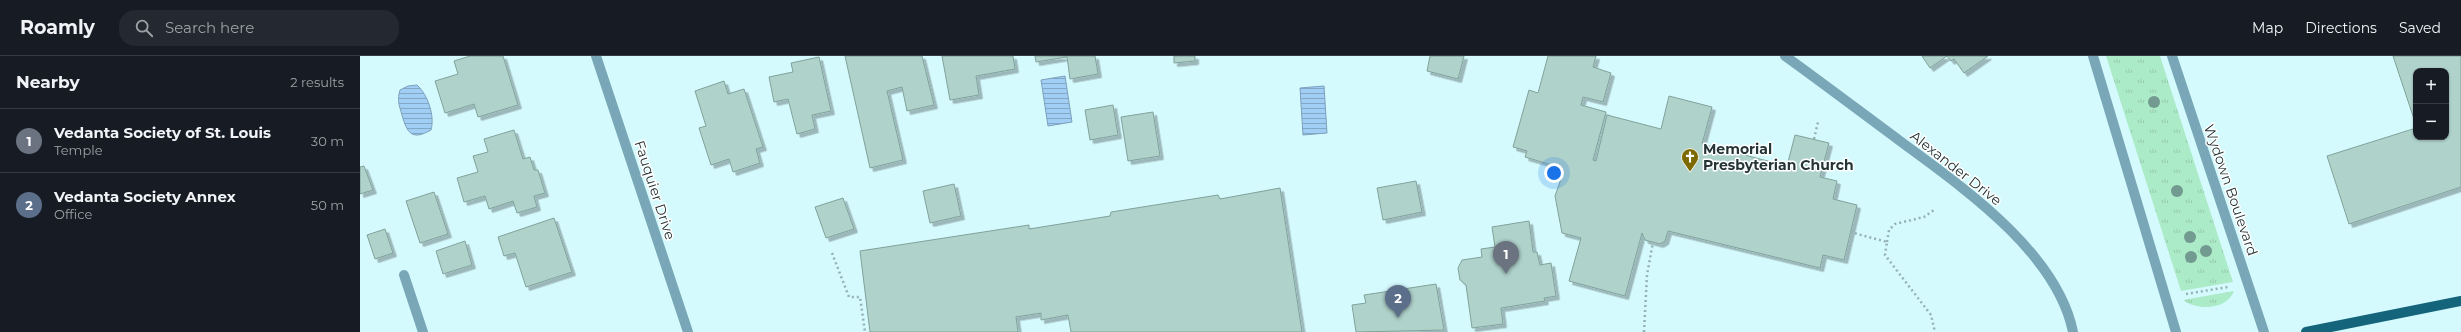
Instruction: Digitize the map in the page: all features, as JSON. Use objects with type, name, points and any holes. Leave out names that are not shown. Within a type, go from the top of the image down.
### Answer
[{"type":"main road","points":[[2306,332],[2461,301]]},
{"type":"street","name":"Fauquier Drive","points":[[596,56],[688,332]]},
{"type":"street","name":"Alexander Drive","points":[[1786,56],[1985,205],[2015,236],[2058,289],[2073,332]]},
{"type":"street","points":[[2093,56],[2176,332]]},
{"type":"street","name":"Wydown Boulevard","points":[[2172,56],[2264,332]]},
{"type":"street","points":[[404,275],[423,332]]},
{"type":"path","points":[[1814,139],[1818,122]]},
{"type":"path","points":[[1934,210],[1924,217],[1895,224],[1889,230],[1885,255],[1932,315],[1935,332]]},
{"type":"path","points":[[1850,232],[1886,242]]},
{"type":"path","points":[[1644,332],[1646,282],[1653,242]]},
{"type":"path","points":[[832,253],[849,298],[860,297],[865,332]]},
{"type":"path","points":[[2181,295],[2233,286]]},
{"type":"green space","points":[[2106,56],[2160,56],[2233,282],[2181,291]]},
{"type":"green space","points":[[2234,291],[2225,302],[2211,307],[2196,306],[2183,300]]},
{"type":"water","points":[[1065,76],[1072,122],[1048,126],[1041,80]]},
{"type":"water","points":[[417,85],[421,89],[430,106],[432,124],[431,130],[415,135],[408,131],[399,105],[399,97],[400,90],[408,86]]},
{"type":"water","points":[[1324,86],[1327,133],[1303,135],[1300,88]]},
{"type":"building","points":[[470,56],[503,56],[518,105],[478,117],[474,104],[445,113],[435,81],[458,74],[454,61]]},
{"type":"building","points":[[845,56],[922,56],[934,105],[907,111],[902,87],[887,91],[903,160],[870,168]]},
{"type":"building","points":[[942,56],[1013,56],[1015,69],[976,76],[979,95],[950,100]]},
{"type":"building","points":[[1035,56],[1095,56],[1098,74],[1070,79],[1067,57],[1036,62]]},
{"type":"building","points":[[1174,56],[1195,56],[1195,61],[1174,63]]},
{"type":"building","points":[[1430,56],[1464,56],[1458,79],[1427,71]]},
{"type":"building","name":"Memorial Presbyterian Church","points":[[1548,56],[1596,56],[1593,67],[1611,73],[1603,102],[1583,97],[1581,105],[1606,112],[1593,160],[1596,161],[1607,115],[1661,129],[1669,96],[1712,107],[1702,144],[1787,166],[1795,135],[1829,143],[1820,177],[1837,181],[1833,199],[1857,205],[1844,260],[1823,255],[1820,268],[1668,231],[1665,241],[1660,244],[1645,240],[1642,233],[1625,296],[1569,281],[1581,238],[1562,233],[1555,196],[1561,179],[1556,177],[1559,167],[1525,157],[1527,151],[1513,147],[1529,90],[1538,93]]},
{"type":"building","points":[[1922,56],[1947,56],[1930,68]]},
{"type":"building","points":[[1947,56],[1988,56],[1964,73],[1954,59],[1951,61]]},
{"type":"building","points":[[2393,56],[2461,56],[2461,187],[2349,224],[2327,156],[2413,129],[2413,140],[2449,140],[2449,68],[2413,68],[2413,116]]},
{"type":"building","points":[[819,57],[831,111],[812,115],[815,129],[797,134],[788,99],[774,102],[769,77],[793,72],[791,63]]},
{"type":"building","points":[[724,81],[728,94],[744,89],[763,147],[756,149],[760,163],[733,172],[729,159],[711,165],[699,128],[706,126],[695,91]]},
{"type":"building","points":[[1113,105],[1118,135],[1090,140],[1085,110]]},
{"type":"building","points":[[1153,112],[1160,156],[1128,161],[1121,117]]},
{"type":"building","points":[[514,130],[523,159],[530,157],[534,170],[538,170],[545,193],[534,196],[537,207],[517,213],[513,201],[489,209],[485,196],[464,202],[457,178],[478,172],[473,156],[488,152],[484,139]]},
{"type":"building","points":[[364,166],[373,190],[360,194],[360,167]]},
{"type":"building","points":[[1416,181],[1422,212],[1383,220],[1377,188]]},
{"type":"building","points":[[954,184],[961,216],[930,223],[923,191]]},
{"type":"building","points":[[1280,188],[1302,332],[1071,332],[1068,315],[1041,320],[1041,313],[1016,317],[1018,332],[870,332],[860,251],[1029,225],[1029,229],[1110,216],[1111,212],[1218,195],[1220,199]]},
{"type":"building","points":[[434,192],[448,234],[420,243],[406,201]]},
{"type":"building","points":[[843,198],[854,229],[826,238],[815,207]]},
{"type":"building","points":[[554,218],[572,272],[526,287],[515,253],[504,256],[498,237]]},
{"type":"building","points":[[1529,221],[1533,252],[1537,252],[1540,265],[1551,263],[1556,296],[1544,298],[1545,301],[1501,308],[1503,324],[1472,328],[1466,285],[1460,280],[1458,268],[1462,260],[1482,257],[1481,249],[1495,247],[1492,227]]},
{"type":"building","points":[[385,229],[393,253],[375,259],[367,235]]},
{"type":"building","points":[[465,241],[472,265],[443,274],[436,251]]},
{"type":"building","points":[[1436,284],[1444,330],[1356,332],[1352,305],[1366,303],[1364,295]]},
{"type":"place","name":"Memorial Presbyterian Church","points":[[1690,172]]},
{"type":"place","name":"Vedanta Society of St. Louis","points":[[1506,274]]},
{"type":"place","name":"Vedanta Society Annex","points":[[1398,318]]}]
